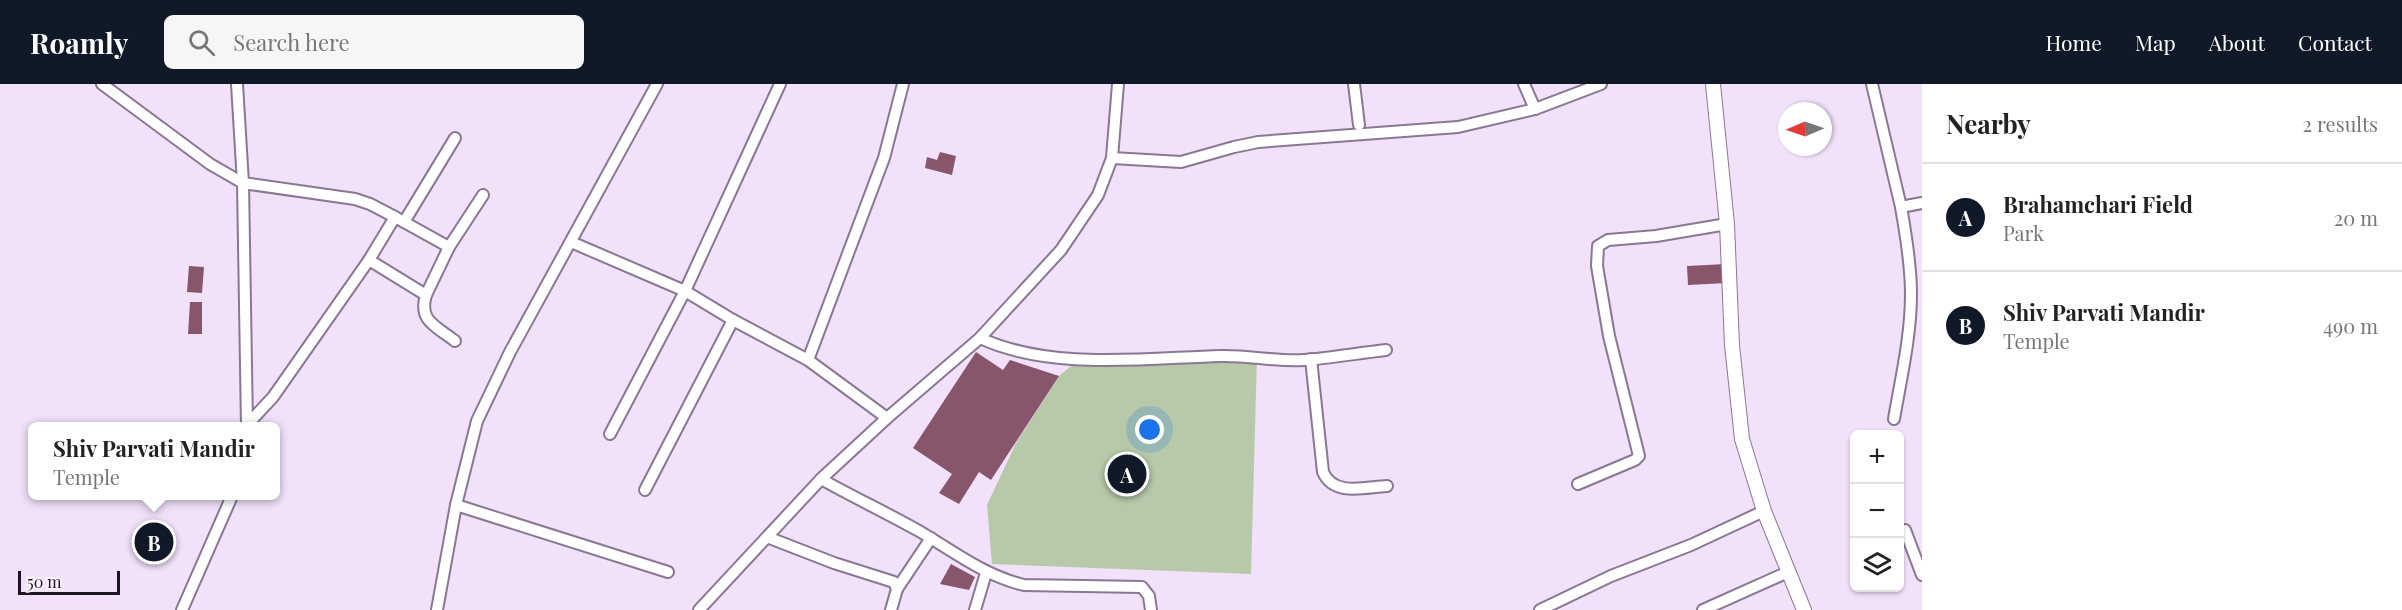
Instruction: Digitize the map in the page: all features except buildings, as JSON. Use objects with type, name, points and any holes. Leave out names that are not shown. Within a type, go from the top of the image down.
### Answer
[{"type":"street","points":[[102,84],[210,164],[243,183],[355,199],[370,204],[449,246]]},
{"type":"street","points":[[237,84],[243,183],[247,422]]},
{"type":"street","points":[[437,610],[456,505],[477,421],[510,352],[657,84]]},
{"type":"street","points":[[610,434],[685,291],[780,84]]},
{"type":"street","points":[[808,360],[884,158],[903,84]]},
{"type":"street","points":[[699,610],[821,480],[887,418],[980,338],[1061,250],[1098,195],[1112,158],[1118,84]]},
{"type":"street","points":[[1354,84],[1359,125]]},
{"type":"street","points":[[1524,84],[1535,109]]},
{"type":"street","points":[[1112,158],[1181,162],[1258,142],[1458,127],[1535,109],[1601,84]]},
{"type":"street","points":[[1713,84],[1727,224],[1732,345],[1742,439],[1764,511],[1804,610]]},
{"type":"street","points":[[1872,84],[1901,207],[1909,262],[1911,296],[1907,344],[1894,418]]},
{"type":"street","points":[[251,422],[273,397],[455,138]]},
{"type":"street","points":[[455,341],[426,319],[422,307],[449,246],[483,195]]},
{"type":"street","points":[[1901,207],[1922,203]]},
{"type":"street","points":[[1578,484],[1635,460],[1639,456],[1609,336],[1597,266],[1598,246],[1608,240],[1656,236],[1727,224]]},
{"type":"street","points":[[571,242],[685,291],[733,320],[808,360],[887,418]]},
{"type":"street","points":[[369,260],[426,295]]},
{"type":"street","points":[[645,490],[733,320]]},
{"type":"street","points":[[980,338],[998,347],[1021,353],[1078,360],[1232,356],[1311,359],[1386,350]]},
{"type":"street","points":[[1311,359],[1325,478],[1338,488],[1387,486]]},
{"type":"street","points":[[821,480],[931,538],[986,573],[1024,585],[1142,588],[1149,596],[1151,610]]},
{"type":"street","points":[[185,609],[230,500]]},
{"type":"street","points":[[456,505],[668,572]]},
{"type":"street","points":[[1540,610],[1592,584],[1691,545],[1764,511]]},
{"type":"street","points":[[1905,530],[1922,575]]},
{"type":"street","points":[[767,537],[834,563],[888,579],[894,582],[897,589]]},
{"type":"street","points":[[891,610],[897,589],[931,538]]},
{"type":"street","points":[[1703,610],[1788,572]]},
{"type":"street","points":[[975,610],[986,573]]},
{"type":"green space","points":[[1257,356],[1251,574],[992,564],[987,505],[1016,443],[1059,376],[1078,360]]},
{"type":"place","name":"Brahamchari Field","points":[[1127,474]]},
{"type":"place","name":"Shiv Parvati Mandir","points":[[154,542]]}]
